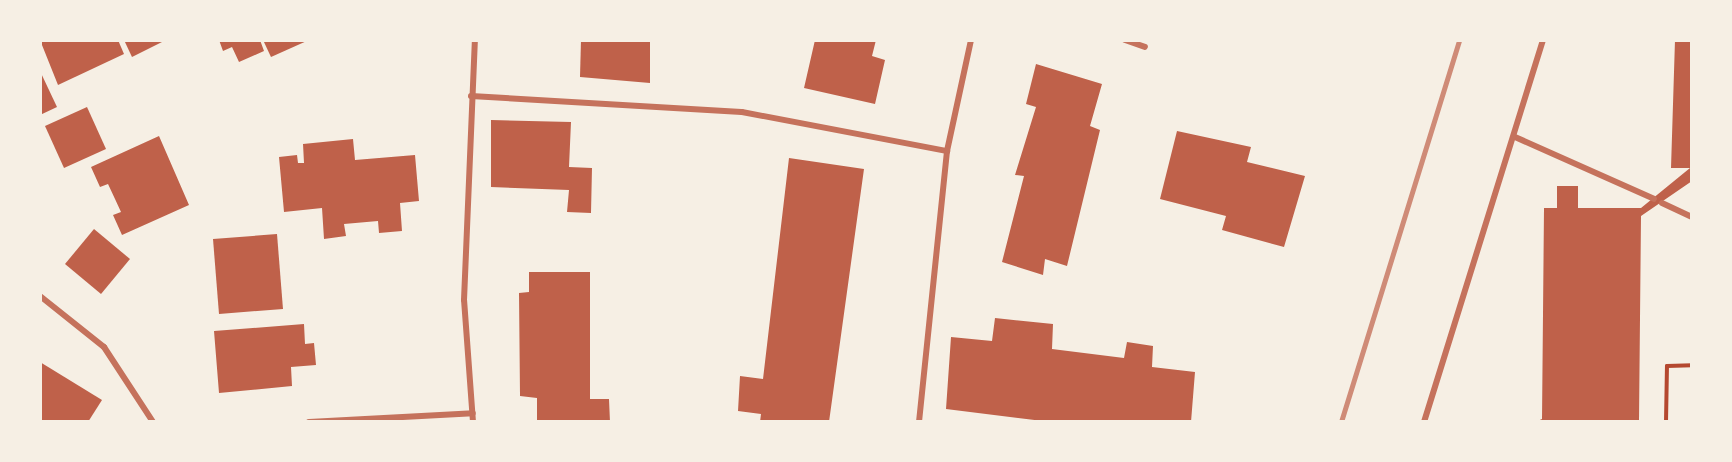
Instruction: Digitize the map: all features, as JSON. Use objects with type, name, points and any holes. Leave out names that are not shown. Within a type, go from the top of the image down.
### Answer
[{"type":"street","points":[[473,422],[464,300],[475,40]]},
{"type":"street","points":[[919,422],[947,151],[971,40]]},
{"type":"street","points":[[1125,40],[1145,47]]},
{"type":"street","points":[[1424,422],[1515,137],[1543,40]]},
{"type":"street","points":[[471,96],[742,112],[947,151]]},
{"type":"street","points":[[1515,137],[1653,198]]},
{"type":"street","points":[[1662,203],[1692,217]]},
{"type":"street","points":[[40,296],[104,347],[153,422]]},
{"type":"street","points":[[309,422],[473,412]]},
{"type":"path","points":[[1666,422],[1667,366],[1692,365]]},
{"type":"building","points":[[40,40],[118,40],[124,54],[58,85]]},
{"type":"building","points":[[124,40],[166,40],[132,57]]},
{"type":"building","points":[[219,40],[260,40],[264,51],[239,62],[232,47],[223,51]]},
{"type":"building","points":[[263,40],[309,40],[271,57]]},
{"type":"building","points":[[581,40],[650,40],[650,83],[580,77]]},
{"type":"building","points":[[815,40],[876,40],[872,56],[885,60],[875,104],[804,88]]},
{"type":"building","points":[[1675,40],[1692,40],[1692,181],[1641,216],[1639,422],[1535,422],[1542,419],[1544,208],[1557,208],[1557,186],[1578,186],[1578,208],[1641,208],[1690,168],[1671,168]]},
{"type":"building","points":[[1036,64],[1102,84],[1090,126],[1100,130],[1067,266],[1045,259],[1043,275],[1002,262],[1024,176],[1015,175],[1036,107],[1026,104]]},
{"type":"building","points":[[40,71],[57,107],[40,115]]},
{"type":"building","points":[[87,107],[106,149],[64,168],[45,126]]},
{"type":"building","points":[[491,120],[571,122],[569,167],[592,168],[591,213],[567,212],[569,190],[491,187]]},
{"type":"building","points":[[1177,131],[1251,147],[1247,162],[1305,176],[1284,247],[1222,230],[1226,216],[1160,199]]},
{"type":"building","points":[[159,136],[189,205],[122,235],[113,215],[121,212],[108,184],[100,187],[91,167]]},
{"type":"building","points":[[353,139],[355,160],[415,155],[419,201],[400,203],[402,231],[379,233],[378,221],[344,224],[346,236],[324,239],[322,208],[284,212],[279,157],[297,155],[298,163],[304,163],[303,144]]},
{"type":"building","points":[[789,158],[864,169],[829,422],[760,422],[761,414],[738,411],[740,376],[763,379]]},
{"type":"building","points":[[94,229],[130,259],[101,294],[65,264]]},
{"type":"building","points":[[277,234],[283,309],[219,314],[213,239]]},
{"type":"building","points":[[529,272],[590,272],[590,399],[609,399],[610,422],[537,422],[537,398],[520,396],[519,293],[529,292]]},
{"type":"building","points":[[995,318],[1053,324],[1052,349],[1124,358],[1127,342],[1153,346],[1152,367],[1195,372],[1191,422],[1051,422],[946,409],[951,337],[992,341]]},
{"type":"building","points":[[304,324],[305,344],[314,343],[316,365],[291,367],[292,386],[219,393],[214,331]]},
{"type":"building","points":[[40,362],[102,400],[88,422],[40,422]]},
{"type":"railway","points":[[1341,422],[1459,40]]}]
